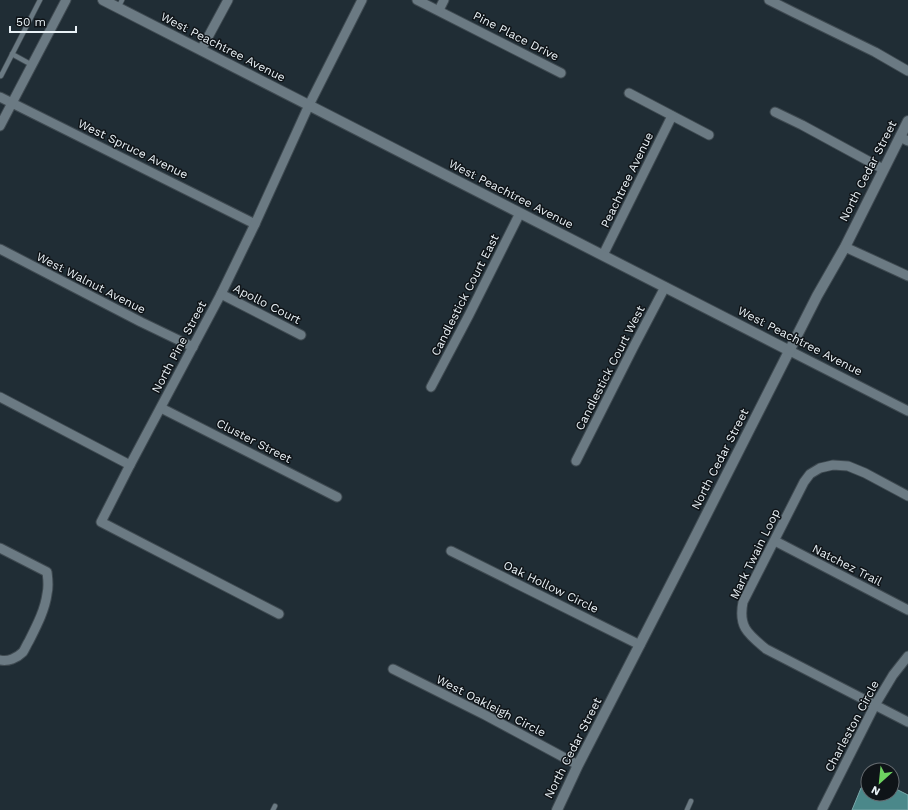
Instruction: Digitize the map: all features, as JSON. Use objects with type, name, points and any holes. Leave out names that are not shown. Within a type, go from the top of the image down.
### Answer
[{"type":"street","points":[[0,126],[66,0]]},
{"type":"street","name":"West Peachtree Avenue","points":[[102,0],[120,4],[201,50],[309,106],[908,411]]},
{"type":"street","points":[[201,50],[228,0]]},
{"type":"street","name":"North Pine Street","points":[[279,614],[101,522],[221,294],[256,224],[309,106],[362,0]]},
{"type":"street","name":"Pine Place Drive","points":[[417,0],[561,73]]},
{"type":"street","points":[[439,10],[444,0]]},
{"type":"street","points":[[769,0],[875,52],[908,71]]},
{"type":"street","points":[[629,93],[709,135]]},
{"type":"street","name":"West Spruce Avenue","points":[[0,96],[256,224]]},
{"type":"street","points":[[775,112],[883,169]]},
{"type":"street","name":"Peachtree Avenue","points":[[603,255],[672,116]]},
{"type":"street","name":"North Cedar Street","points":[[557,810],[578,765],[817,296],[845,247],[883,169],[904,139],[908,121]]},
{"type":"street","name":"Candlestick Court East","points":[[431,387],[520,213]]},
{"type":"street","points":[[845,247],[908,276]]},
{"type":"street","name":"West Walnut Avenue","points":[[0,249],[141,322],[193,347]]},
{"type":"street","name":"Candlestick Court West","points":[[576,461],[665,287]]},
{"type":"street","name":"Apollo Court","points":[[221,294],[301,335]]},
{"type":"street","points":[[0,397],[130,465]]},
{"type":"street","name":"Cluster Street","points":[[161,408],[337,497]]},
{"type":"street","name":"Mark Twain Loop","points":[[908,496],[848,466],[833,465],[820,468],[810,474],[804,482],[743,602],[741,613],[743,624],[751,637],[766,649],[908,722]]},
{"type":"street","name":"Natchez Trail","points":[[775,541],[908,610]]},
{"type":"street","points":[[0,548],[47,572],[49,582],[47,595],[40,618],[23,651],[14,658],[5,660]]},
{"type":"street","name":"Oak Hollow Circle","points":[[451,551],[640,645]]},
{"type":"street","name":"Charleston Circle","points":[[822,810],[875,705],[893,675],[908,656]]},
{"type":"street","name":"West Oakleigh Circle","points":[[392,669],[485,715],[578,765]]},
{"type":"lane","points":[[0,75],[1,76],[40,0]]},
{"type":"lane","points":[[12,54],[32,65]]},
{"type":"lane","points":[[687,810],[691,801]]},
{"type":"shaded area","points":[[860,790],[860,802],[900,802],[900,791],[908,795],[908,810],[852,810]]}]
